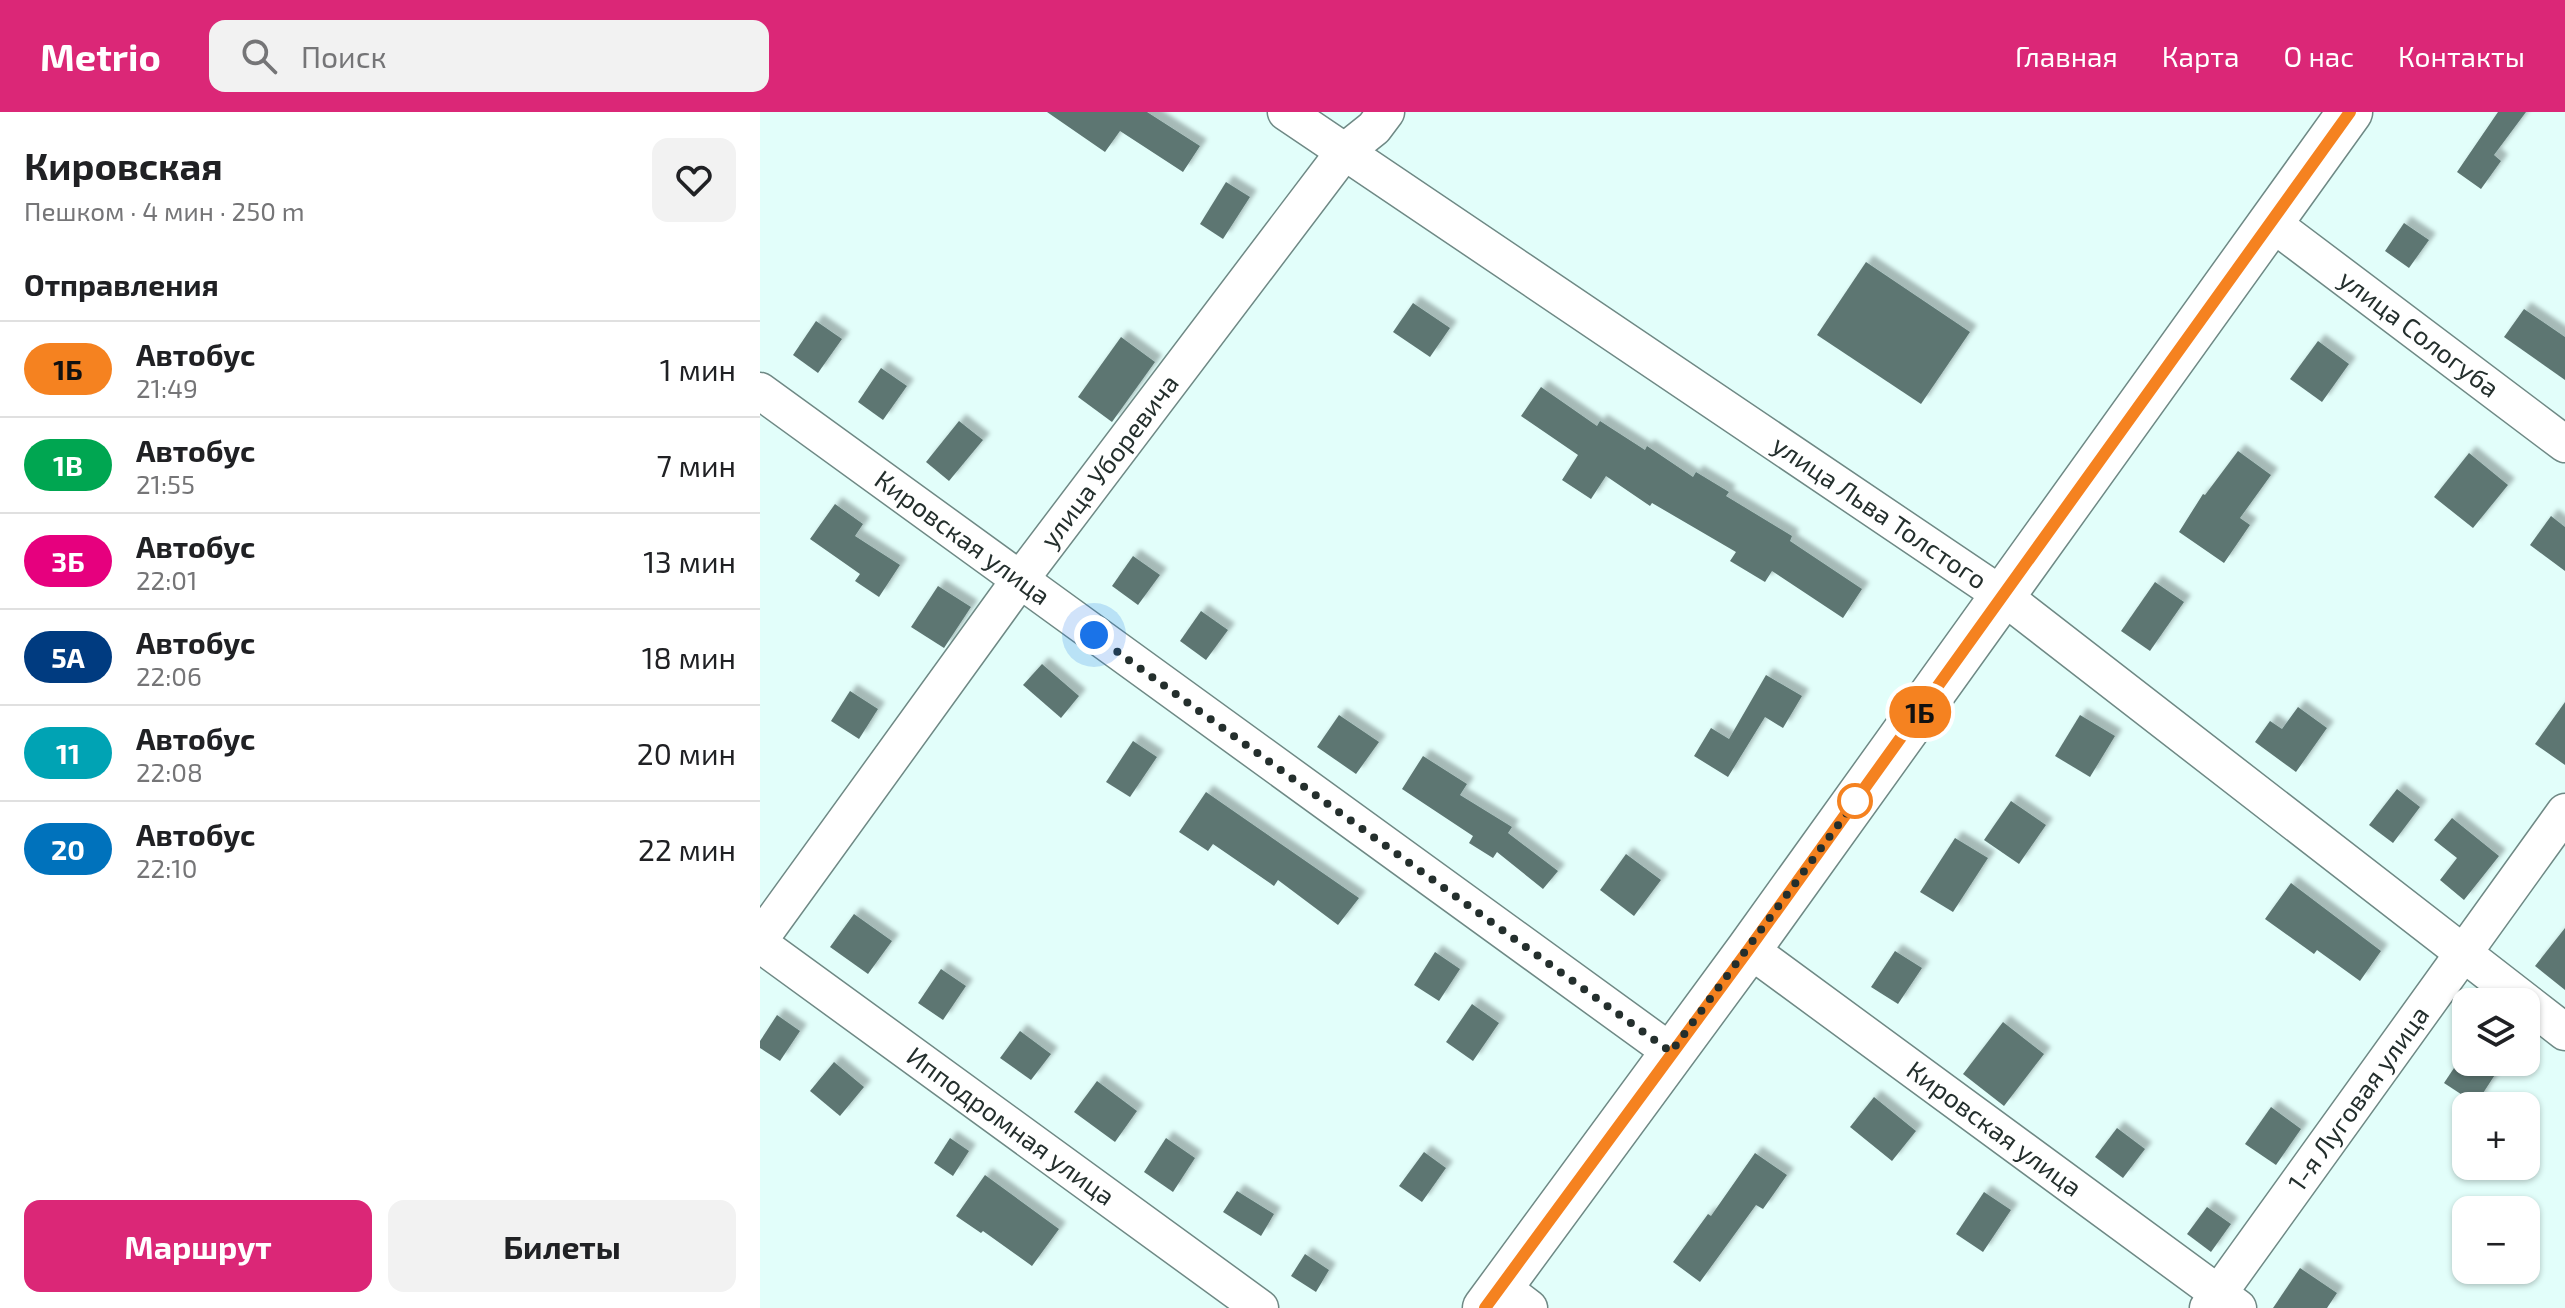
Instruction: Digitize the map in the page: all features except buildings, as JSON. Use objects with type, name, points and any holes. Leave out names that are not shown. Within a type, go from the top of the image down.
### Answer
[{"type":"main road","points":[[1505,1301],[1671,1052],[1749,949],[2350,112]]},
{"type":"street","name":"улица Льва Толстого","points":[[1286,112],[2003,596],[2565,1032]]},
{"type":"street","name":"улица Уборевича","points":[[760,942],[1019,581],[1344,152],[1374,128],[1386,112]]},
{"type":"street","name":"улица Сологуба","points":[[2272,223],[2565,444]]},
{"type":"street","name":"Кировская улица","points":[[760,391],[1671,1052]]},
{"type":"street","name":"1-я Луговая улица","points":[[2222,1303],[2463,952],[2565,812]]},
{"type":"street","name":"Ипподромная улица","points":[[760,942],[1260,1308]]},
{"type":"street","name":"Кировская улица","points":[[1749,949],[2222,1303]]},
{"type":"bus line","name":"1Б","points":[[1485,1308],[1749,949],[2350,112]]},
{"type":"route","points":[[1094,635],[1671,1052],[1858,798],[1855,801]]}]
